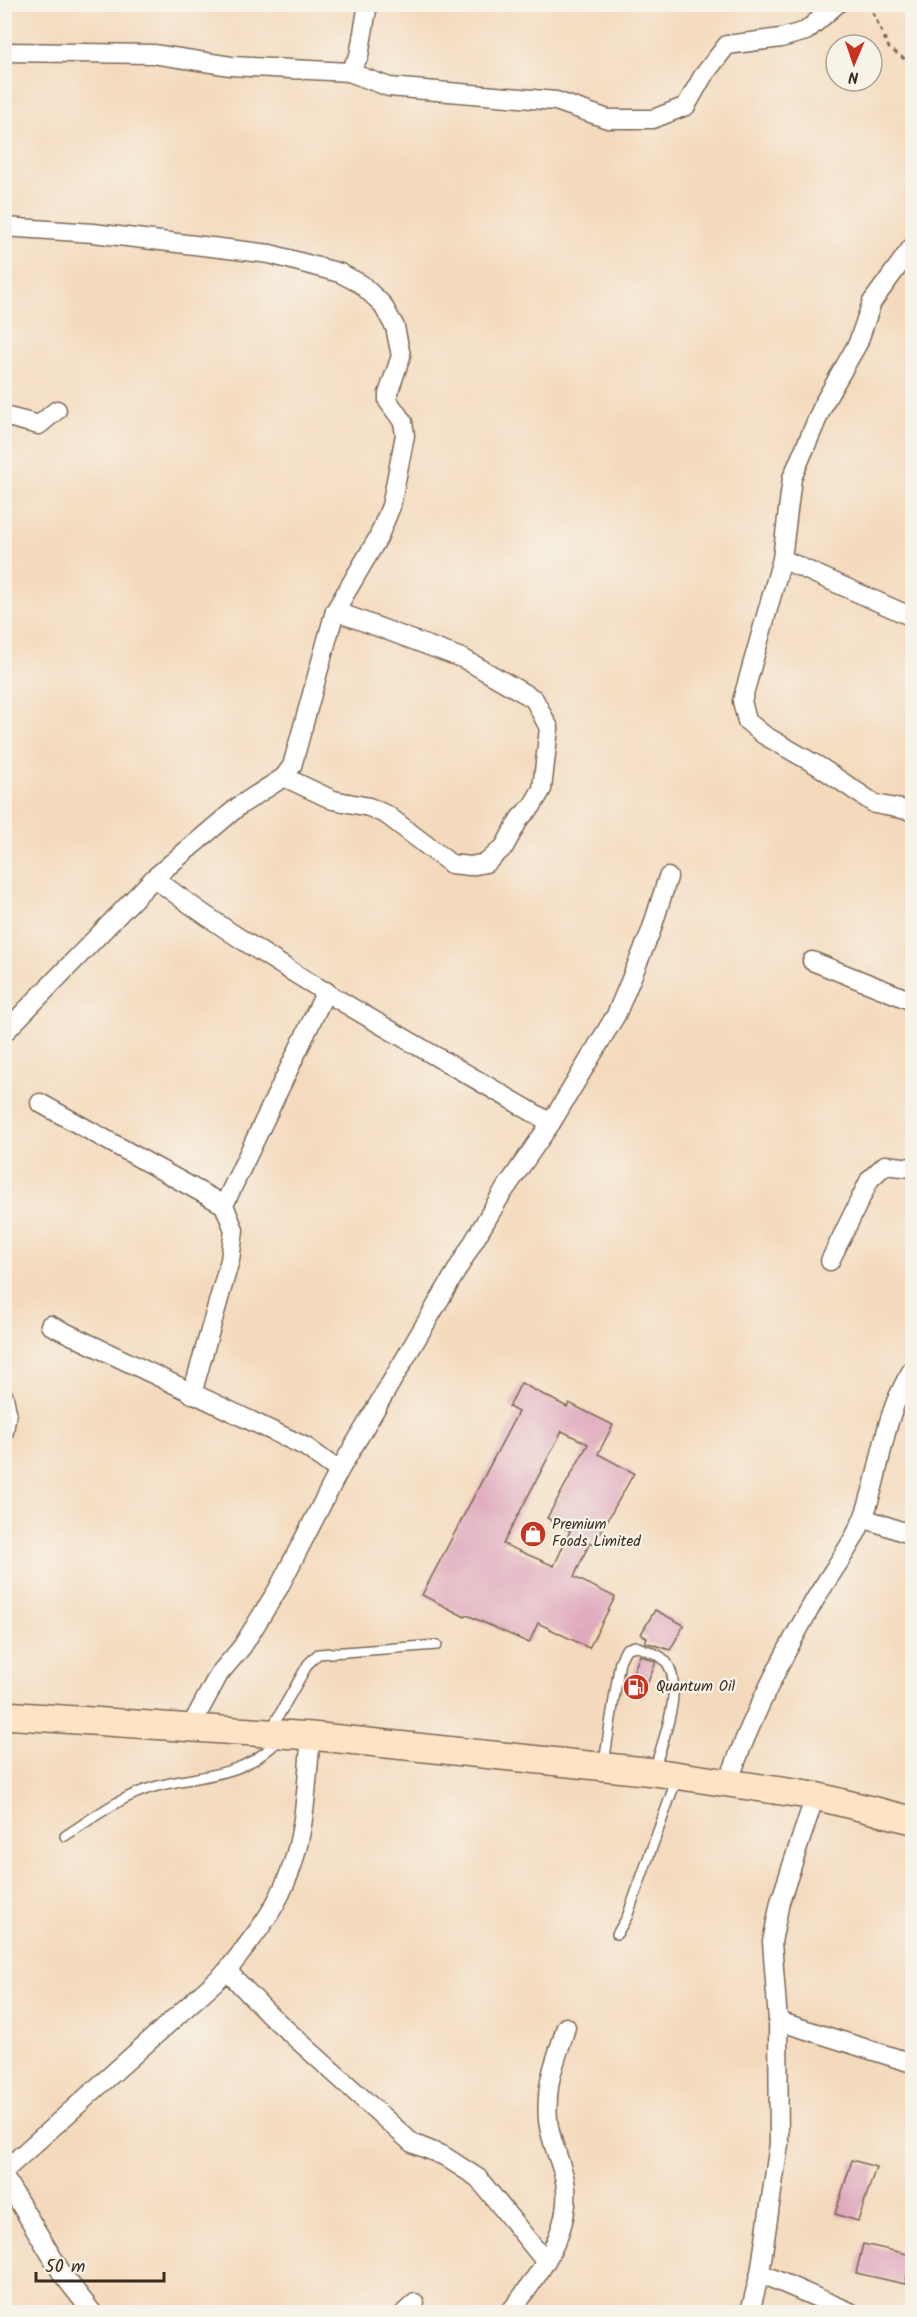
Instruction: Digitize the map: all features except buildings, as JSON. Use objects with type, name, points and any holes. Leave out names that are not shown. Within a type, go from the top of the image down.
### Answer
[{"type":"main road","points":[[4,1715],[288,1734],[666,1774],[815,1796],[912,1820]]},
{"type":"street","points":[[350,72],[359,57],[368,4]]},
{"type":"street","points":[[4,52],[153,54],[231,66],[350,72],[389,87],[556,100],[608,119],[653,119],[686,106],[703,76],[727,45],[781,38],[806,31],[837,4]]},
{"type":"street","points":[[4,227],[93,233],[270,254],[340,273],[361,284],[382,304],[395,327],[401,346],[401,356],[388,394],[390,406],[402,422],[404,441],[392,506],[383,527],[335,610],[292,766],[284,777],[239,806],[154,878],[4,1033]]},
{"type":"street","points":[[912,248],[872,302],[858,343],[825,401],[792,478],[782,560],[742,701],[747,721],[874,804],[912,812]]},
{"type":"street","points":[[4,416],[39,425],[57,410]]},
{"type":"street","points":[[782,560],[912,617]]},
{"type":"street","points":[[284,777],[333,800],[369,807],[387,815],[451,864],[470,866],[486,863],[504,847],[520,818],[532,806],[542,789],[549,728],[534,699],[464,659],[335,610]]},
{"type":"street","points":[[190,1728],[219,1674],[242,1647],[278,1589],[339,1471],[501,1195],[551,1123],[616,1015],[651,931],[668,877]]},
{"type":"street","points":[[154,878],[195,909],[326,991],[551,1123]]},
{"type":"street","points":[[812,961],[912,1001]]},
{"type":"street","points":[[224,1205],[326,991]]},
{"type":"street","points":[[40,1103],[224,1205],[234,1230],[230,1260],[192,1394]]},
{"type":"street","points":[[830,1261],[870,1179],[885,1165],[912,1168]]},
{"type":"street","points":[[50,1325],[306,1447],[339,1471]]},
{"type":"street","points":[[728,1784],[746,1731],[771,1680],[864,1518],[889,1418],[897,1395],[912,1370]]},
{"type":"street","points":[[4,1397],[8,1412],[4,1432]]},
{"type":"street","points":[[864,1518],[912,1535]]},
{"type":"street","points":[[4,2171],[227,1971],[284,1888],[296,1853],[288,1734]]},
{"type":"street","points":[[750,2313],[760,2273],[778,2144],[778,2021],[772,1942],[780,1902],[815,1796]]},
{"type":"street","points":[[227,1971],[270,2015],[412,2143],[444,2156],[478,2178],[545,2261]]},
{"type":"street","points":[[778,2021],[912,2063]]},
{"type":"street","points":[[510,2313],[545,2261],[565,2212],[566,2184],[553,2146],[548,2120],[551,2066],[566,2026]]},
{"type":"street","points":[[4,2177],[63,2275],[92,2313]]},
{"type":"street","points":[[760,2273],[850,2313]]},
{"type":"lane","points":[[65,1836],[127,1797],[153,1787],[225,1774],[264,1756],[288,1734],[308,1664],[318,1654],[437,1645]]},
{"type":"lane","points":[[603,1767],[620,1661],[626,1649],[635,1646],[661,1657],[670,1667],[674,1681],[673,1704],[666,1774],[627,1917],[617,1934]]},
{"type":"path","points":[[869,4],[889,48],[912,64]]},
{"type":"place","name":"Premium Foods Limited","points":[[533,1534]]},
{"type":"place","name":"Quantum Oil","points":[[636,1687]]}]
